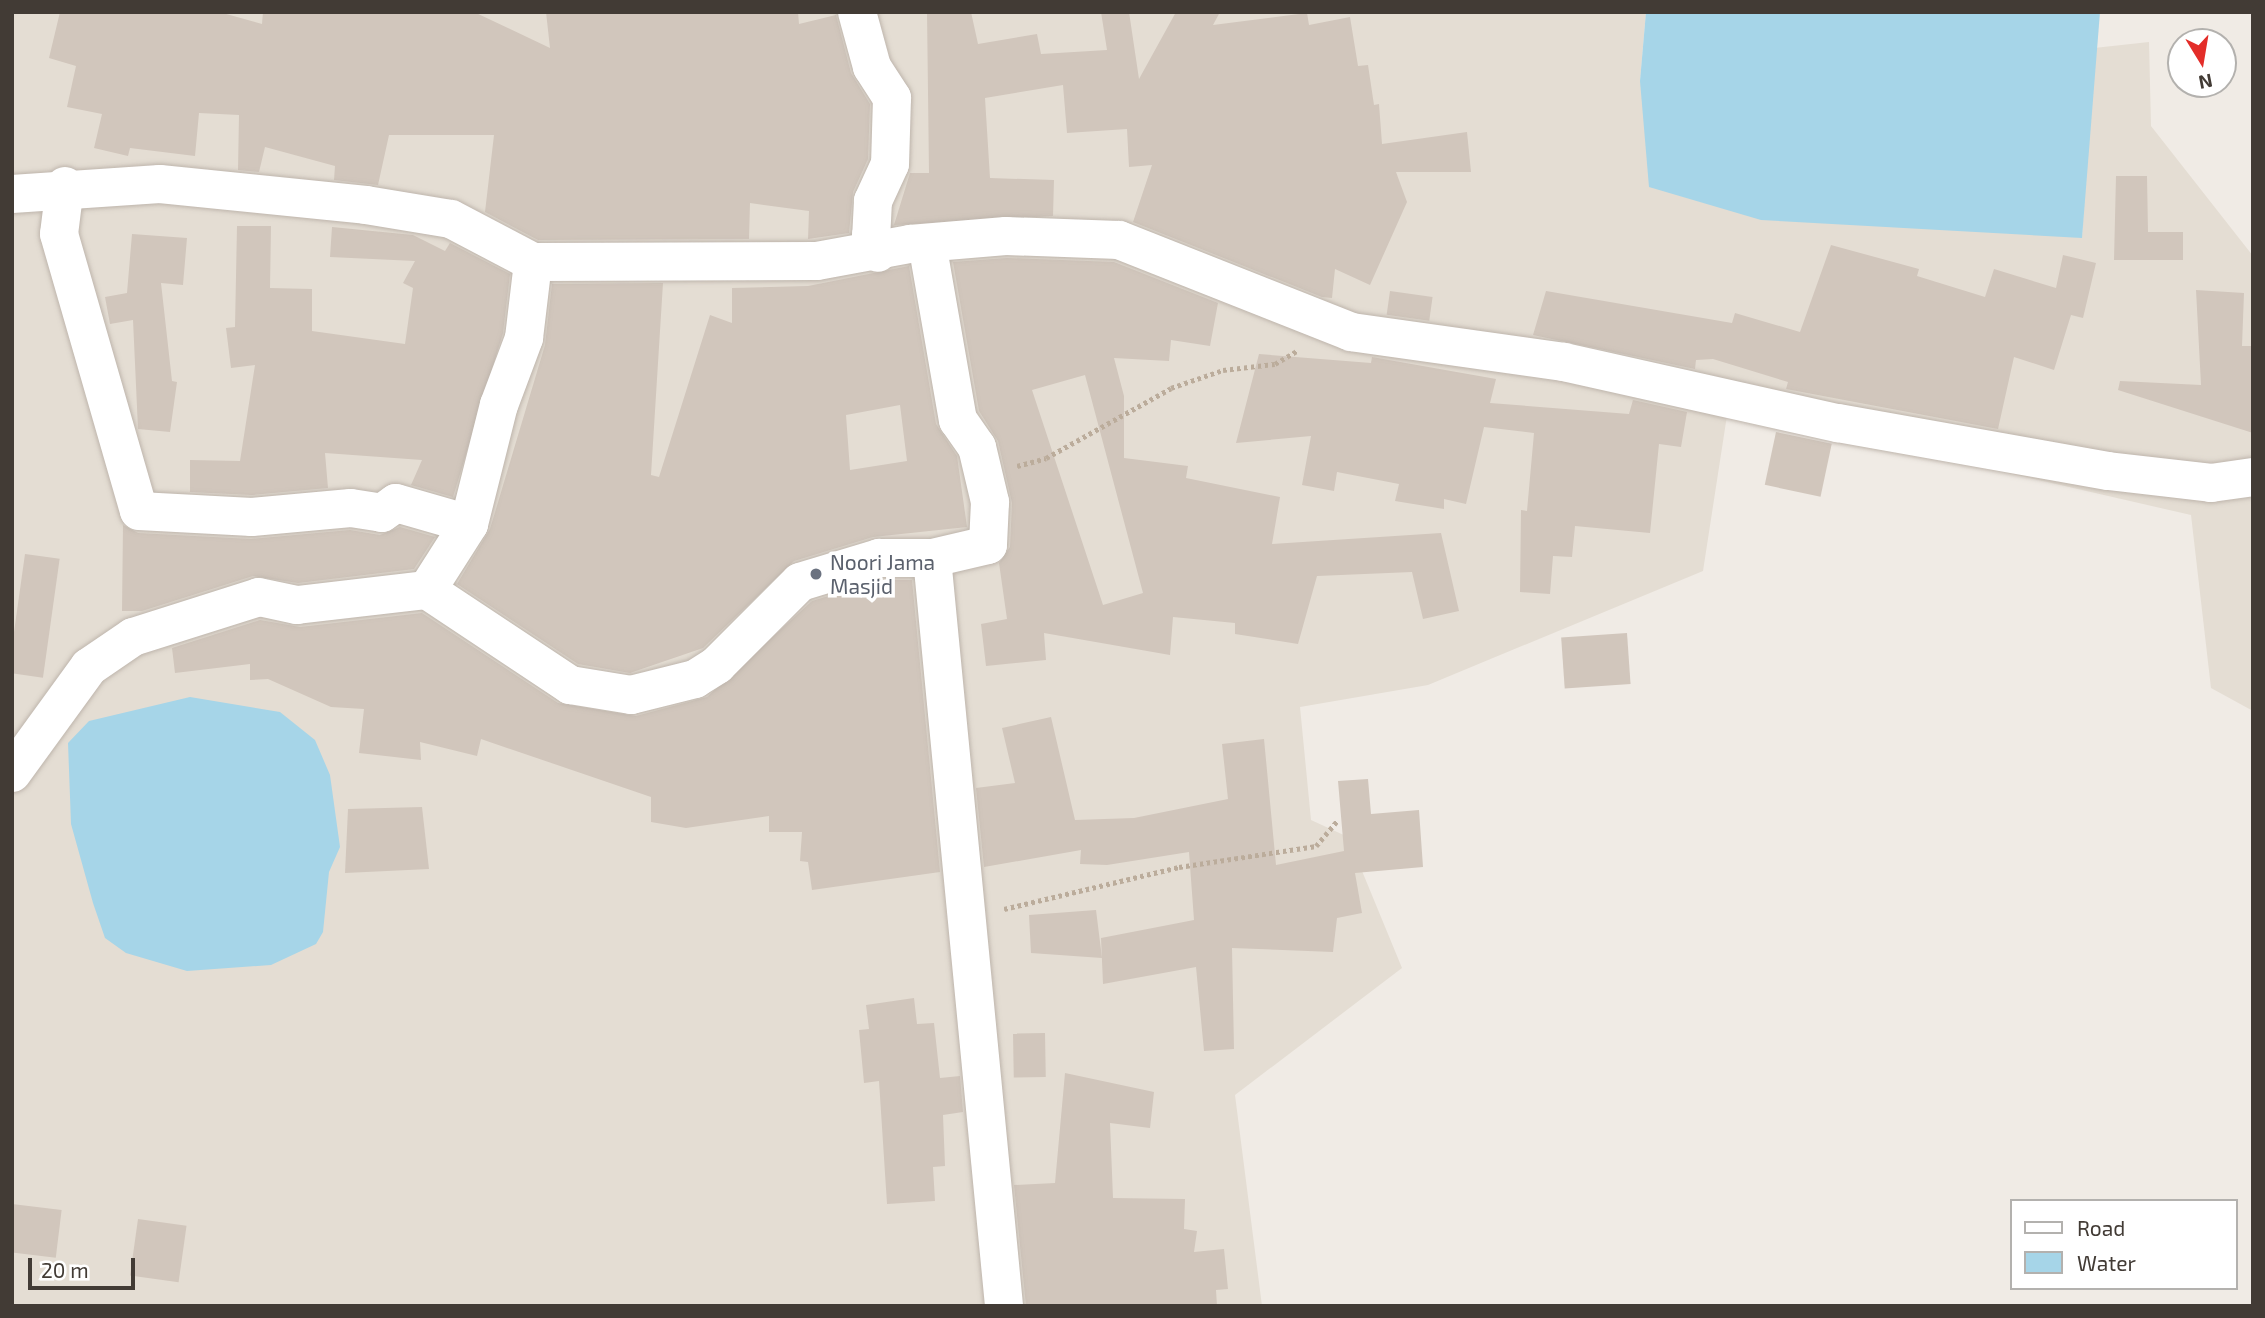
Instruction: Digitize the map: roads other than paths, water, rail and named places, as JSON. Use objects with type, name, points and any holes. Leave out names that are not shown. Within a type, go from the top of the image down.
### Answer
[{"type":"street","points":[[857,12],[872,66],[892,98],[890,164],[873,201],[871,234],[878,253]]},
{"type":"street","points":[[12,194],[65,186],[160,184],[366,205],[451,219],[533,262],[664,266],[878,253],[927,243],[1006,236],[1119,240],[1351,331],[1564,362],[1838,423],[2108,471],[2211,483],[2253,477]]},
{"type":"street","points":[[65,186],[59,234],[139,511],[252,517],[351,508],[382,513],[396,503],[447,523],[469,524]]},
{"type":"street","points":[[12,774],[89,667],[132,636],[259,597],[297,605],[427,590],[570,685],[631,695],[695,679],[717,665],[800,582],[879,558],[932,558],[988,545],[987,474],[958,421],[927,243]]},
{"type":"street","points":[[427,590],[469,524],[499,405],[524,338],[533,262]]},
{"type":"street","points":[[932,558],[969,917],[972,1028],[1003,1306]]},
{"type":"water","points":[[1646,12],[2100,12],[2082,238],[1761,220],[1649,187],[1640,81]]},
{"type":"water","points":[[190,697],[280,712],[315,740],[330,775],[340,847],[329,872],[323,932],[316,944],[271,965],[187,971],[126,953],[105,938],[93,903],[71,824],[68,743],[89,721]]},
{"type":"place","name":"Noori Jama Masjid","points":[[816,574]]}]
